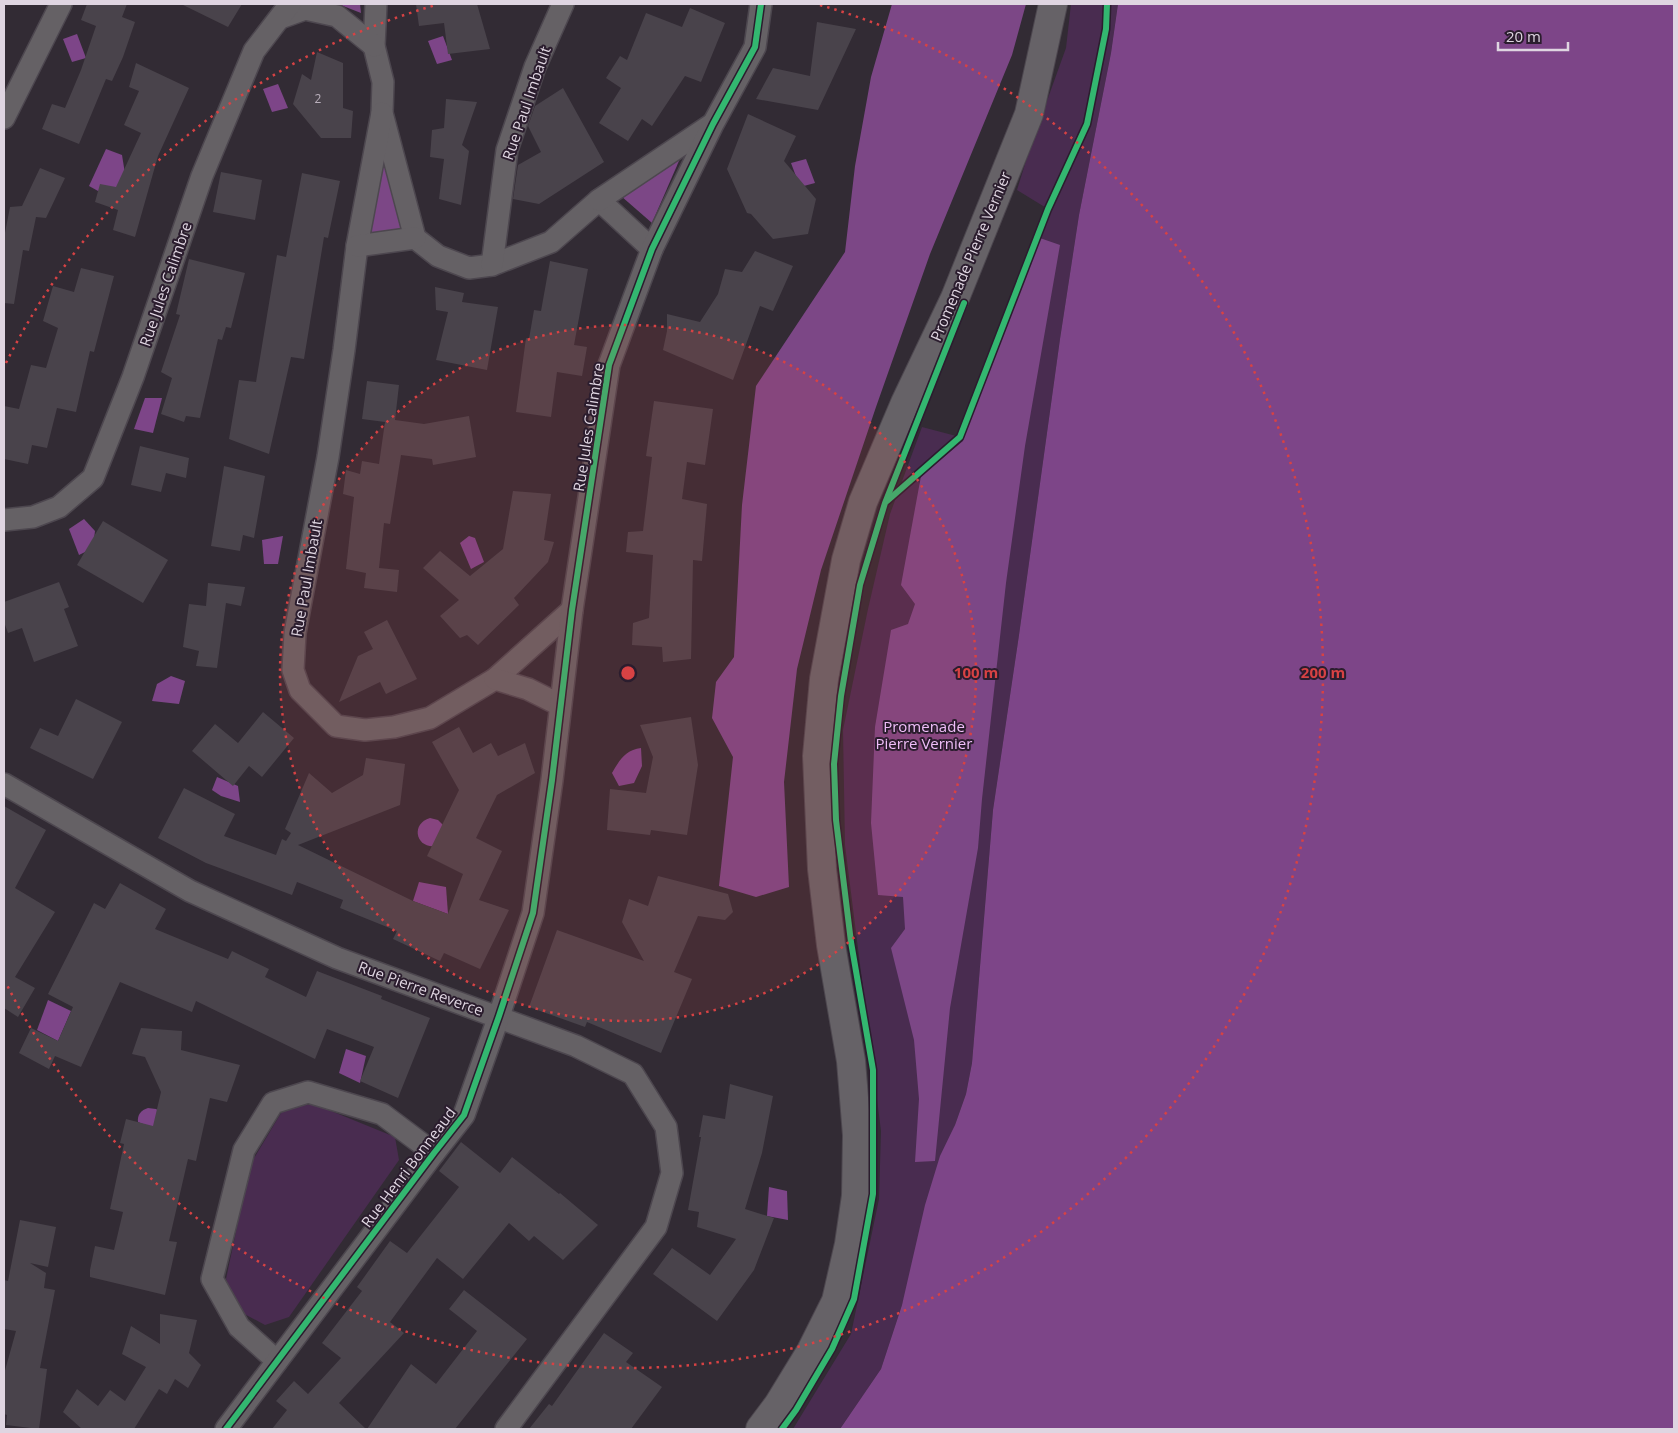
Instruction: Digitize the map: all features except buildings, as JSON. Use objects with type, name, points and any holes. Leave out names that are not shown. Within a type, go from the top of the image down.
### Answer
[{"type":"main road","name":"Promenade Pierre Vernier","points":[[760,1429],[778,1405],[811,1351],[836,1301],[849,1244],[856,1196],[857,1135],[851,1061],[829,926],[822,869],[818,810],[818,756],[824,679],[846,560],[863,502],[905,402],[955,298],[1029,114],[1053,4]]},
{"type":"street","points":[[4,118],[61,4]]},
{"type":"street","name":"Rue Paul Imbault","points":[[376,4],[374,46],[383,82],[382,113],[357,246],[328,457],[295,633],[293,670],[300,690],[336,726],[365,730],[394,727],[430,718],[495,679],[572,610]]},
{"type":"street","name":"Rue Paul Imbault","points":[[492,265],[506,150],[535,67],[563,4]]},
{"type":"street","name":"Rue Jules Calimbre","points":[[542,853],[572,610],[609,365],[652,249],[713,124],[755,47],[761,4]]},
{"type":"street","points":[[285,11],[305,9],[337,16],[374,46]]},
{"type":"street","name":"Rue Jules Calimbre","points":[[4,520],[33,517],[59,507],[93,478],[133,377],[202,176],[254,50],[285,11]]},
{"type":"street","name":"Rue Paul Imbault","points":[[382,113],[415,238]]},
{"type":"street","points":[[357,246],[415,238],[438,256],[468,268],[492,265],[551,242],[599,200],[713,124]]},
{"type":"street","points":[[599,200],[652,249]]},
{"type":"street","points":[[495,679],[528,688],[560,705]]},
{"type":"street","name":"Rue Pierre Reverce","points":[[4,784],[190,891],[337,958],[499,1016],[576,1046],[633,1074],[666,1127],[672,1173],[656,1227],[506,1429]]},
{"type":"street","name":"Rue Henri Bonneaud","points":[[226,1429],[464,1115],[533,913],[542,853]]},
{"type":"street","points":[[277,1361],[238,1327],[212,1279],[244,1150],[273,1103],[308,1092],[382,1114],[434,1153]]},
{"type":"green space","points":[[338,4],[360,4],[361,13]]},
{"type":"green space","points":[[892,4],[1026,4],[1012,55],[930,254],[821,570],[797,669],[784,782],[789,887],[756,897],[719,886],[733,757],[712,718],[716,682],[734,657],[742,505],[756,386],[845,252],[855,166],[871,77]]},
{"type":"green space","name":"Promenade Pierre Vernier","points":[[1071,4],[1118,4],[1111,53],[1079,215],[993,810],[972,1063],[966,1094],[881,1369],[840,1429],[793,1429],[851,1334],[879,1199],[881,1131],[845,845],[843,730],[890,514],[922,427],[960,437],[1048,209],[1017,190],[1066,48]]},
{"type":"green space","points":[[382,128],[409,232],[360,238]]},
{"type":"green space","points":[[682,154],[652,223],[621,196]]},
{"type":"green space","points":[[1037,237],[1060,245],[1025,446],[1006,583],[978,848],[950,1008],[935,1161],[915,1162],[919,1099],[914,1040],[891,948],[905,929],[903,897],[878,895],[871,823],[875,727],[891,630],[908,624],[915,604],[901,585],[921,476],[963,441],[975,399]]},
{"type":"green space","points":[[314,1104],[395,1137],[399,1160],[289,1317],[265,1325],[237,1310],[226,1279],[250,1165],[284,1108]]},
{"type":"shaded area","points":[[1118,4],[1674,4],[1674,1429],[840,1429],[881,1369],[902,1305],[925,1205],[940,1156],[955,1125],[966,1094],[972,1063],[993,810],[1079,215],[1111,53]]},
{"type":"shaded area","points":[[77,34],[86,58],[72,62],[63,39]]},
{"type":"shaded area","points":[[443,36],[452,60],[437,64],[428,41]]},
{"type":"shaded area","points":[[278,84],[288,108],[272,112],[263,89]]},
{"type":"shaded area","points":[[106,149],[122,155],[127,186],[109,197],[89,186]]},
{"type":"shaded area","points":[[806,159],[815,183],[800,187],[791,163]]},
{"type":"shaded area","points":[[145,398],[162,398],[153,433],[134,429]]},
{"type":"shaded area","points":[[84,519],[95,531],[93,548],[79,555],[69,529]]},
{"type":"shaded area","points":[[283,536],[278,564],[264,564],[262,540]]},
{"type":"shaded area","points":[[469,536],[475,538],[484,562],[471,569],[460,543]]},
{"type":"shaded area","points":[[171,676],[185,681],[179,704],[152,701],[157,684]]},
{"type":"shaded area","points":[[641,748],[642,766],[634,783],[619,786],[612,773],[620,760],[631,751]]},
{"type":"shaded area","points":[[217,777],[238,786],[240,802],[221,796],[212,790]]},
{"type":"shaded area","points":[[430,818],[438,820],[445,827],[436,846],[424,844],[418,835],[420,825]]},
{"type":"shaded area","points":[[419,882],[446,887],[448,914],[413,901]]},
{"type":"shaded area","points":[[48,1000],[71,1011],[58,1041],[37,1030]]},
{"type":"shaded area","points":[[346,1049],[366,1056],[360,1083],[339,1073]]},
{"type":"shaded area","points":[[148,1108],[159,1111],[158,1130],[138,1122],[140,1113]]},
{"type":"shaded area","points":[[769,1187],[787,1191],[788,1220],[767,1216]]},
{"type":"cycle path","points":[[226,1429],[464,1115],[533,913],[552,780],[572,610],[609,365],[652,249],[713,124],[755,47],[761,4]]},
{"type":"cycle path","points":[[887,501],[960,437],[1048,209],[1087,124],[1106,29],[1107,4]]},
{"type":"cycle path","points":[[782,1429],[796,1410],[832,1349],[854,1299],[873,1194],[873,1070],[851,942],[836,820],[834,764],[841,696],[860,585],[885,503],[964,303]]}]
